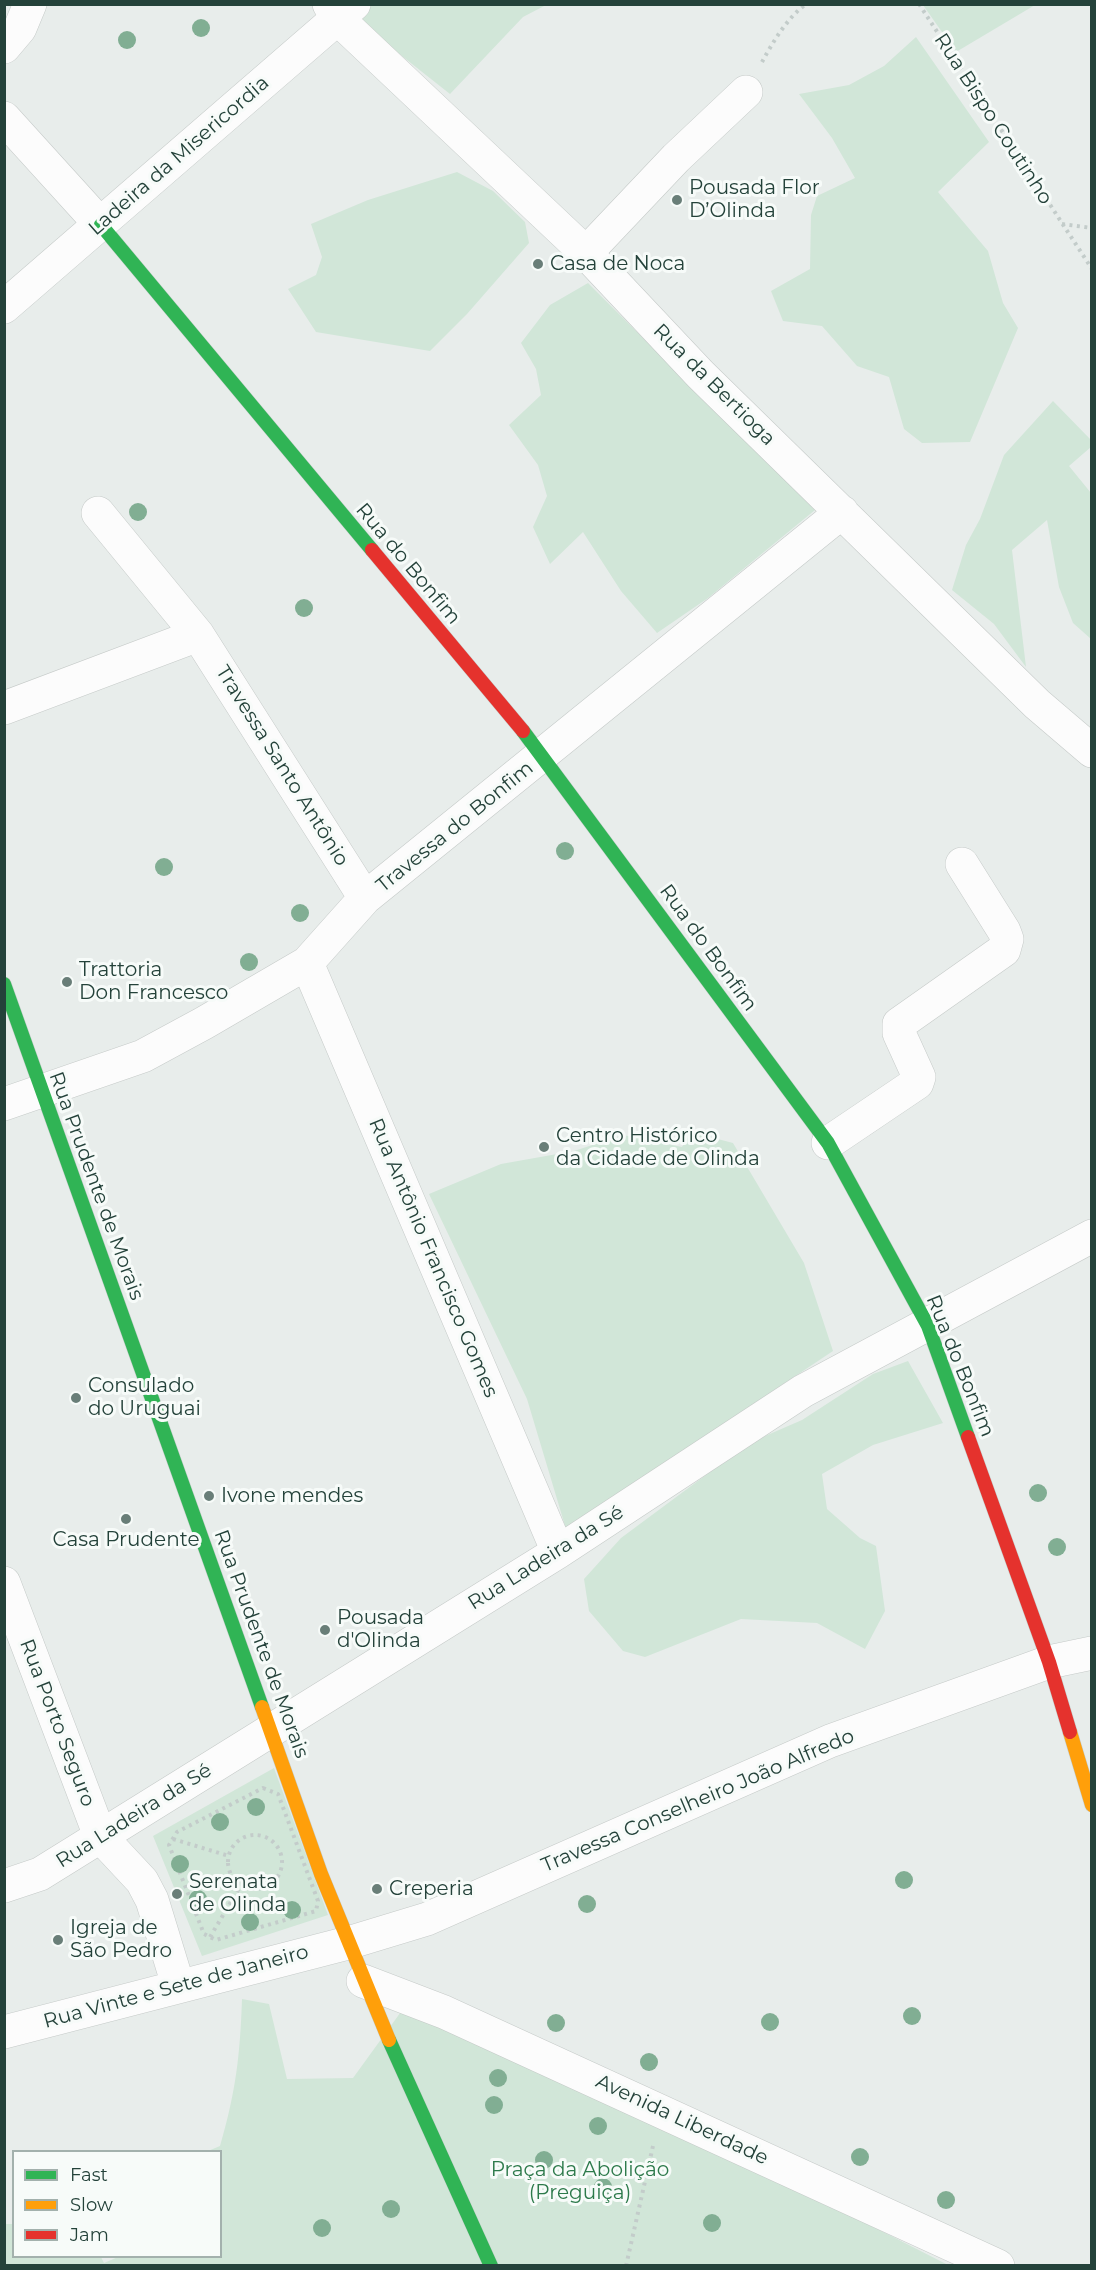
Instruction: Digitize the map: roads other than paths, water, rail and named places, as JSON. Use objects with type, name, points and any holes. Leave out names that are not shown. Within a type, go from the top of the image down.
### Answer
[{"type":"street","points":[[4,47],[20,28],[30,4]]},
{"type":"street","name":"Ladeira da Misericordia","points":[[4,307],[101,225],[340,9]]},
{"type":"street","name":"Rua da Bertioga","points":[[340,9],[586,253],[700,374],[1037,704],[1092,751]]},
{"type":"street","points":[[586,253],[676,158],[746,92]]},
{"type":"street","points":[[4,118],[101,225]]},
{"type":"street","name":"Rua do Bonfim","points":[[101,225],[543,756],[828,1143],[928,1326],[1049,1662],[1092,1805]]},
{"type":"street","name":"Travessa do Bonfim","points":[[4,1104],[143,1056],[307,963],[365,898],[842,512]]},
{"type":"street","name":"Travessa Santo Antônio","points":[[98,513],[198,635],[365,898]]},
{"type":"street","points":[[4,708],[198,635]]},
{"type":"street","points":[[828,1143],[917,1083],[919,1077],[899,1033],[899,1024],[1004,950],[1006,939],[1004,931],[962,864]]},
{"type":"street","name":"Rua Antônio Francisco Gomes","points":[[307,963],[558,1552]]},
{"type":"street","name":"Rua Prudente de Morais","points":[[4,984],[40,1091],[348,1943],[491,2265]]},
{"type":"street","name":"Rua Ladeira da Sé","points":[[4,1886],[40,1874],[271,1731],[558,1552],[803,1391],[1092,1236]]},
{"type":"street","name":"Rua Porto Seguro","points":[[4,1583],[100,1836],[130,1866],[147,1891],[178,1985]]},
{"type":"street","name":"Travessa Conselheiro João Alfredo","points":[[348,1943],[427,1920],[830,1742],[1049,1662],[1092,1653]]},
{"type":"street","name":"Rua Vinte e Sete de Janeiro","points":[[4,2032],[178,1985],[348,1943]]},
{"type":"street","name":"Avenida Liberdade","points":[[363,1981],[444,2012],[998,2265]]},
{"type":"place","name":"Pousada Flor D’Olinda","points":[[677,200]]},
{"type":"place","name":"Casa de Noca","points":[[538,264]]},
{"type":"place","name":"Trattoria Don Francesco","points":[[67,982]]},
{"type":"place","name":"Centro Histórico da Cidade de Olinda","points":[[544,1147]]},
{"type":"place","name":"Consulado do Uruguai","points":[[76,1398]]},
{"type":"place","name":"Ivone mendes","points":[[209,1496]]},
{"type":"place","name":"Casa Prudente","points":[[126,1519]]},
{"type":"place","name":"Pousada d'Olinda","points":[[325,1630]]},
{"type":"place","name":"Creperia","points":[[377,1889]]},
{"type":"place","name":"Serenata de Olinda","points":[[177,1894]]},
{"type":"place","name":"Igreja de São Pedro","points":[[58,1940]]},
{"type":"park label","name":"Praça da Abolição (Preguiça)","points":[[580,2182]]}]
